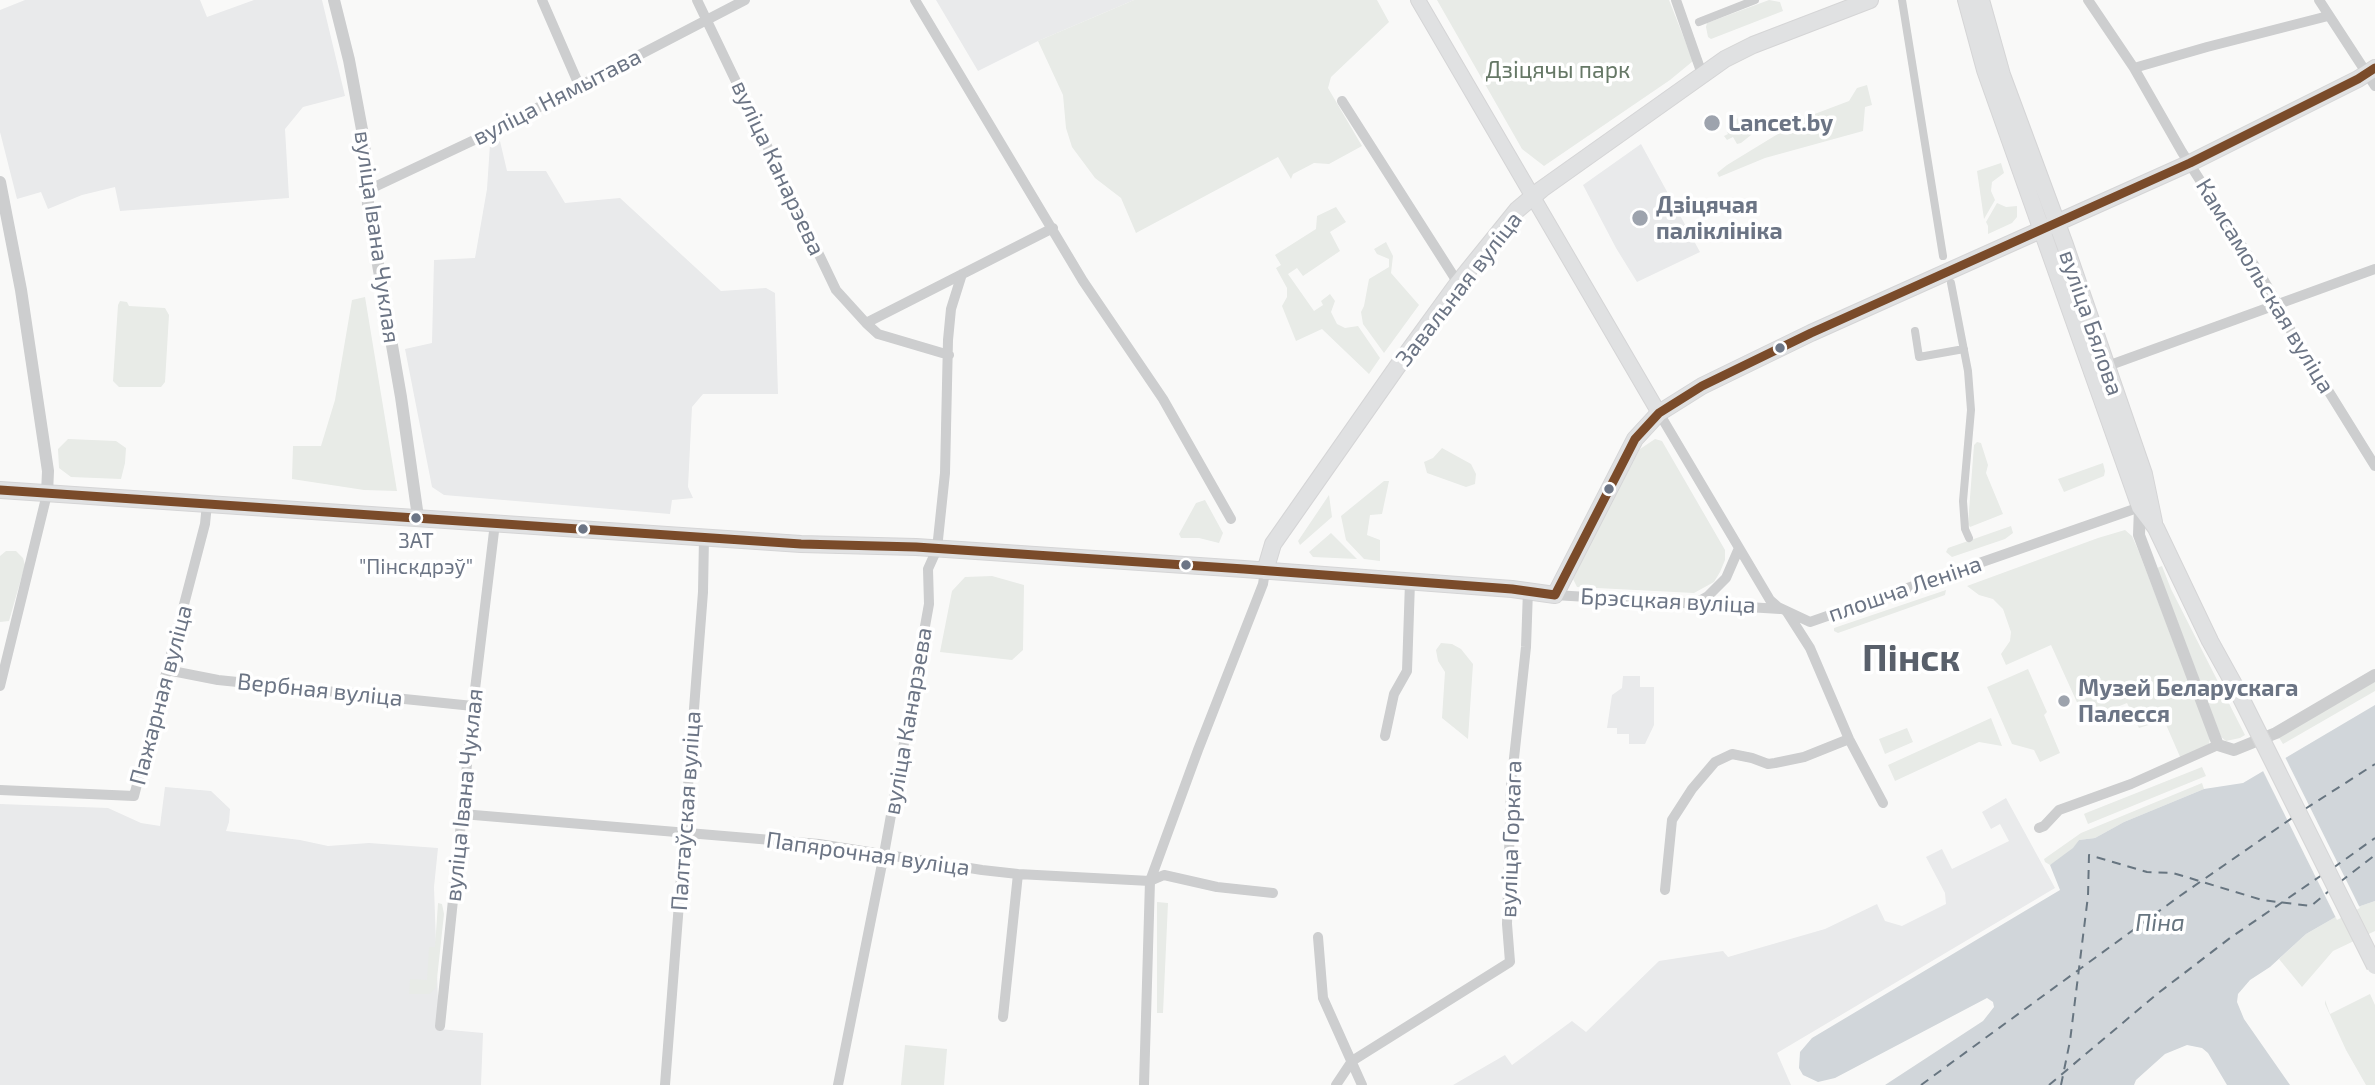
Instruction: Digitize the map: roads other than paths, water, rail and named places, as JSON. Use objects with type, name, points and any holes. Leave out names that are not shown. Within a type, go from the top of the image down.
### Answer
[{"type":"main road","points":[[1418,0],[1659,413]]},
{"type":"main road","name":"Завальная вуліца","points":[[1265,571],[1273,544],[1458,283],[1517,210],[1702,74],[1753,45],[1870,0]]},
{"type":"main road","name":"вуліца Бялова","points":[[1966,0],[1985,70],[2049,226]]},
{"type":"main road","name":"вуліца Бялова","points":[[1980,0],[2049,226],[2100,369],[2144,474],[2145,505],[2210,641],[2375,966]]},
{"type":"main road","points":[[1555,594],[1636,439],[1659,413],[1703,386],[1801,338],[2190,163],[2372,76]]},
{"type":"main road","name":"Брэсцкая вуліца","points":[[0,490],[704,537],[937,549],[1555,594]]},
{"type":"street","name":"вуліца Івана Чуклая","points":[[334,0],[363,135],[368,207],[403,409],[418,517]]},
{"type":"street","points":[[542,0],[579,85]]},
{"type":"street","name":"вуліца Канарэева","points":[[697,0],[836,290],[878,334],[949,355]]},
{"type":"street","name":"вуліца Нямытава","points":[[368,190],[489,133],[745,0]]},
{"type":"street","points":[[915,0],[1083,281],[1163,399],[1231,519]]},
{"type":"street","points":[[1676,0],[1702,74]]},
{"type":"street","points":[[1699,22],[1755,0]]},
{"type":"street","points":[[1902,0],[1943,256]]},
{"type":"street","name":"Камсамольская вуліца","points":[[2088,0],[2134,68],[2375,466]]},
{"type":"street","points":[[2319,0],[2372,76]]},
{"type":"street","points":[[2134,68],[2328,16]]},
{"type":"street","points":[[1342,101],[1458,283]]},
{"type":"street","points":[[0,182],[21,290],[48,471],[47,494],[0,686]]},
{"type":"street","points":[[866,324],[1053,228]]},
{"type":"street","points":[[2100,369],[2375,269]]},
{"type":"street","name":"вуліца Канарэева","points":[[838,1085],[884,854],[929,604],[929,569],[937,549],[945,473],[951,309],[962,274]]},
{"type":"street","points":[[1951,283],[1964,349],[1971,410],[1963,501],[1965,529],[1969,538]]},
{"type":"street","points":[[1914,331],[1919,357],[1964,349]]},
{"type":"street","points":[[1659,413],[1770,600],[1786,610]]},
{"type":"street","name":"Пажарная вуліца","points":[[0,790],[134,796],[205,524],[207,504]]},
{"type":"street","name":"плошча Леніна","points":[[1786,610],[1810,622],[2145,505]]},
{"type":"street","name":"вуліца Бялова","points":[[2145,505],[2138,535],[2218,746]]},
{"type":"street","name":"вуліца Івана Чуклая","points":[[440,1026],[495,523]]},
{"type":"street","name":"Палтаўская вуліца","points":[[665,1085],[703,592],[704,537]]},
{"type":"street","points":[[1694,604],[1709,596],[1726,578],[1739,548]]},
{"type":"street","points":[[1144,1085],[1150,881],[1263,584],[1265,571]]},
{"type":"street","points":[[1385,736],[1394,694],[1407,671],[1410,582]]},
{"type":"street","name":"вуліца Горкага","points":[[1352,1061],[1510,962],[1507,924],[1511,786],[1526,648],[1528,590]]},
{"type":"street","name":"Брэсцкая вуліца","points":[[1555,594],[1786,610]]},
{"type":"street","name":"плошча Леніна","points":[[1786,610],[1810,648],[1849,739],[1883,803]]},
{"type":"street","name":"Вербная вуліца","points":[[167,670],[218,680],[473,706]]},
{"type":"street","points":[[2039,828],[2059,810],[2131,784],[2218,746],[2234,750],[2276,733],[2375,675]]},
{"type":"street","points":[[1665,890],[1672,820],[1692,789],[1715,762],[1732,754],[1768,764],[1775,763],[1804,757],[1849,739]]},
{"type":"street","name":"Папярочная вуліца","points":[[462,814],[819,844],[1018,874],[1150,881],[1164,875],[1217,887],[1273,893]]},
{"type":"street","points":[[1003,1017],[1018,874]]},
{"type":"street","points":[[1318,937],[1323,998],[1362,1085]]},
{"type":"street","points":[[1336,1085],[1352,1061]]},
{"type":"water","name":"Піна","points":[[2375,705],[2375,901],[2346,911],[2306,934],[2270,967],[2250,980],[2238,994],[2237,1002],[2244,1019],[2290,1085],[2227,1085],[2208,1053],[2202,1048],[2187,1045],[2165,1054],[2136,1080],[2134,1085],[1885,1085],[1983,1021],[1994,1007],[1993,1002],[1987,998],[1835,1078],[1818,1082],[1803,1075],[1799,1068],[1800,1052],[1812,1038],[2060,890],[2050,865],[2073,848],[2079,840],[2095,838],[2124,822],[2204,789],[2243,783]]},
{"type":"place","name":"Lancet.by","points":[[1712,123]]},
{"type":"place","name":"Дзіцячая паліклініка","points":[[1640,218]]},
{"type":"place","name":"ЗАТ \"Пінскдрэў\"","points":[[416,518]]},
{"type":"place","name":"Музей Беларускага Палесся","points":[[2064,701]]},
{"type":"district","name":"Пінск","points":[[1911,659]]},
{"type":"park label","name":"Дзіцячы парк","points":[[1558,70]]}]
